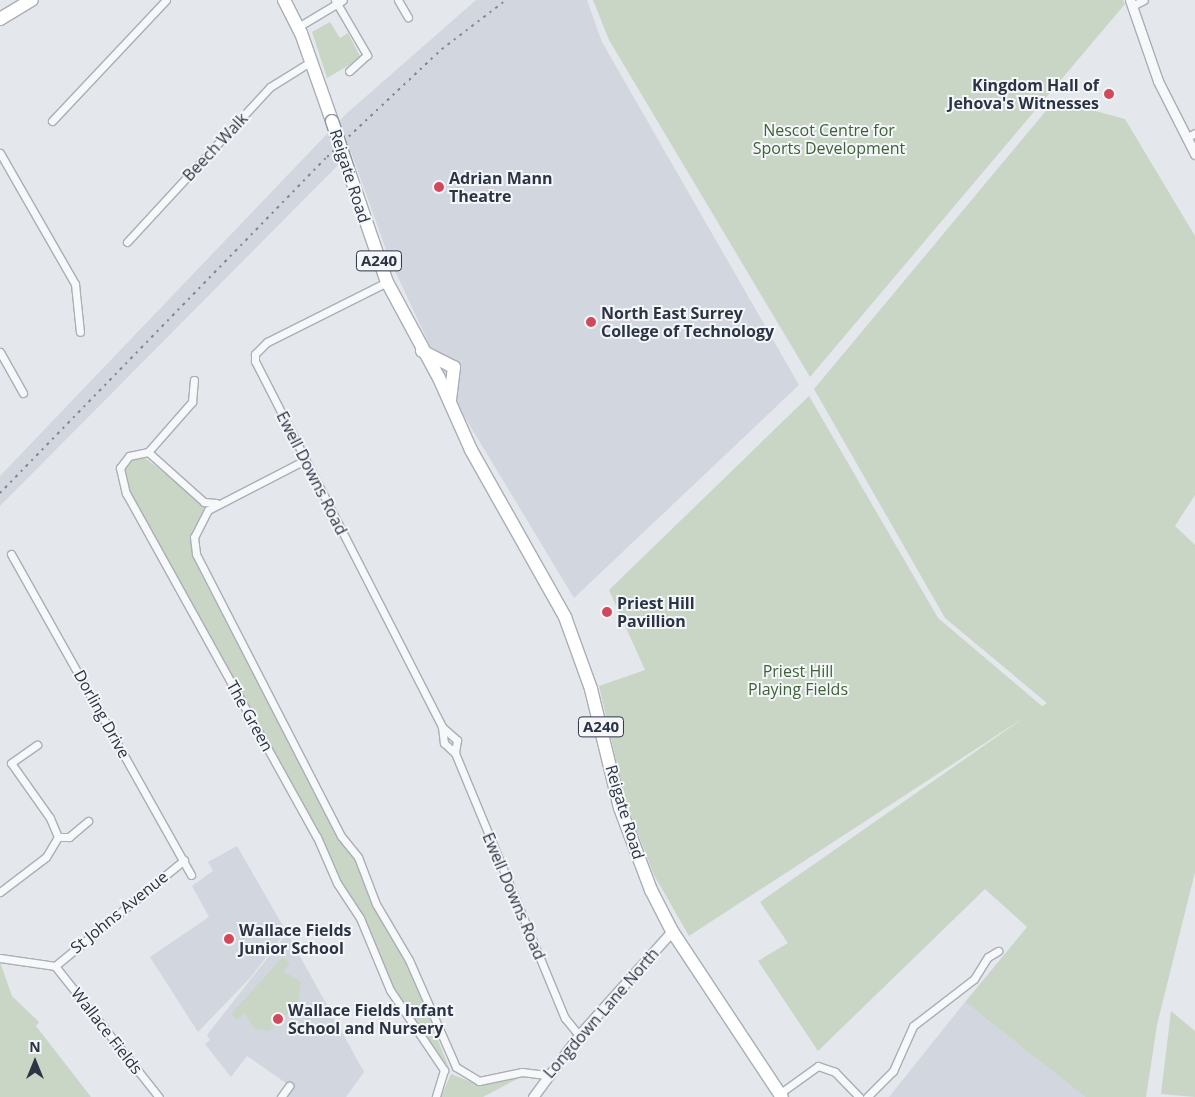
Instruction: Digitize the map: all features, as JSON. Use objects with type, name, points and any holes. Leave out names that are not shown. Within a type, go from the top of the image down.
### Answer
[{"type":"highway","points":[[1,16],[32,0]]},
{"type":"highway","name":"Reigate Road","points":[[284,0],[298,27],[387,282],[420,350],[443,378],[449,404],[565,617],[591,689],[620,808],[651,890],[672,931],[780,1095]]},
{"type":"highway","points":[[420,350],[446,364],[443,378]]},
{"type":"street","points":[[52,121],[166,0]]},
{"type":"street","points":[[398,0],[408,17]]},
{"type":"street","points":[[1144,0],[1131,3],[1158,82],[1195,154]]},
{"type":"street","points":[[298,27],[338,1],[367,55],[349,71]]},
{"type":"street","name":"Beech Walk","points":[[127,242],[270,87],[310,62]]},
{"type":"street","points":[[1186,138],[1195,133]]},
{"type":"street","points":[[0,153],[75,284],[80,332]]},
{"type":"street","name":"Ewell Downs Road","points":[[387,282],[267,342],[255,354],[257,370],[442,727],[444,743],[455,753],[565,1018],[579,1035]]},
{"type":"street","points":[[0,352],[24,394]]},
{"type":"street","points":[[194,380],[192,402],[148,452],[204,502],[216,503]]},
{"type":"street","name":"The Green","points":[[148,452],[123,460],[121,483],[312,829],[337,883],[360,918],[390,990],[444,1070]]},
{"type":"street","name":"The Green","points":[[305,460],[216,503],[202,518],[194,537],[203,571],[341,836],[358,857],[376,904],[409,960],[458,1070]]},
{"type":"street","name":"Dorling Drive","points":[[11,554],[184,860],[191,876]]},
{"type":"street","name":"Ewell Downs Road","points":[[442,727],[458,740],[455,753]]},
{"type":"street","points":[[0,892],[46,857],[58,837],[54,825],[11,763],[37,745]]},
{"type":"street","points":[[58,837],[69,837],[88,821]]},
{"type":"street","name":"St Johns Avenue","points":[[55,966],[184,860]]},
{"type":"street","name":"Longdown Lane North","points":[[533,1097],[546,1075],[579,1035],[672,931]]},
{"type":"street","points":[[868,1097],[893,1071],[913,1026],[974,979],[988,957],[998,951]]},
{"type":"street","points":[[0,958],[55,966]]},
{"type":"street","name":"Wallace Fields","points":[[55,966],[159,1097]]},
{"type":"street","points":[[780,1095],[818,1066],[835,1072],[848,1091],[859,1097]]},
{"type":"street","points":[[436,1097],[444,1070],[458,1070],[472,1080],[489,1082],[522,1072],[546,1075]]},
{"type":"street","points":[[281,1097],[289,1086]]},
{"type":"shaded area","name":"North East Surrey College of Technology","points":[[476,0],[587,0],[602,42],[799,385],[574,598],[458,406],[389,258],[351,152],[0,506],[0,476],[346,114]]},
{"type":"shaded area","name":"Wallace Fields Junior School","points":[[237,846],[286,931],[251,977],[198,1032],[150,957],[209,917],[192,886],[213,871],[208,862]]},
{"type":"shaded area","name":"Wallace Fields Infant School and Nursery","points":[[287,933],[364,1072],[346,1097],[288,1097],[293,1088],[247,1056],[231,1077],[205,1044],[210,1040],[207,1035]]},
{"type":"shaded area","points":[[965,1002],[1085,1097],[889,1097]]},
{"type":"green space","name":"Nescot Centre for Sports Development","points":[[593,0],[1123,0],[1125,4],[810,377],[609,40]]},
{"type":"green space","points":[[330,22],[340,38],[348,33],[361,58],[327,78],[312,32]]},
{"type":"green space","name":"Priest Hill Playing Fields","points":[[1055,100],[1125,119],[1195,236],[1195,495],[1175,526],[1195,545],[1195,872],[1157,1025],[1146,1097],[1085,1097],[965,1002],[1027,927],[985,889],[818,1051],[758,961],[788,943],[760,902],[1025,717],[689,936],[654,875],[626,803],[599,686],[645,670],[609,590],[809,396],[938,618],[1042,706],[1047,703],[945,618],[814,389]]},
{"type":"green space","points":[[144,457],[208,507],[192,538],[199,570],[339,838],[355,858],[373,904],[407,961],[449,1068],[390,984],[367,926],[339,882],[319,836],[127,490],[123,468],[132,459]]},
{"type":"green space","points":[[283,957],[290,963],[283,971],[301,982],[298,1004],[269,1031],[255,1029],[244,1013],[237,1020],[231,1014]]},
{"type":"green space","points":[[0,962],[12,996],[39,1022],[36,1026],[91,1097],[0,1097]]},
{"type":"green space","points":[[1171,1011],[1195,1031],[1195,1097],[1161,1094]]},
{"type":"green space","points":[[451,1074],[479,1085],[521,1077],[483,1097],[441,1097]]},
{"type":"railway","points":[[0,493],[327,157],[442,49],[506,0]]},
{"type":"place","name":"Kingdom Hall of Jehova's Witnesses","points":[[1109,94]]},
{"type":"place","name":"Adrian Mann Theatre","points":[[439,187]]},
{"type":"place","name":"North East Surrey College of Technology","points":[[591,322]]},
{"type":"place","name":"Priest Hill Pavillion","points":[[607,612]]},
{"type":"place","name":"Wallace Fields Junior School","points":[[229,939]]},
{"type":"place","name":"Wallace Fields Infant School and Nursery","points":[[278,1019]]}]
